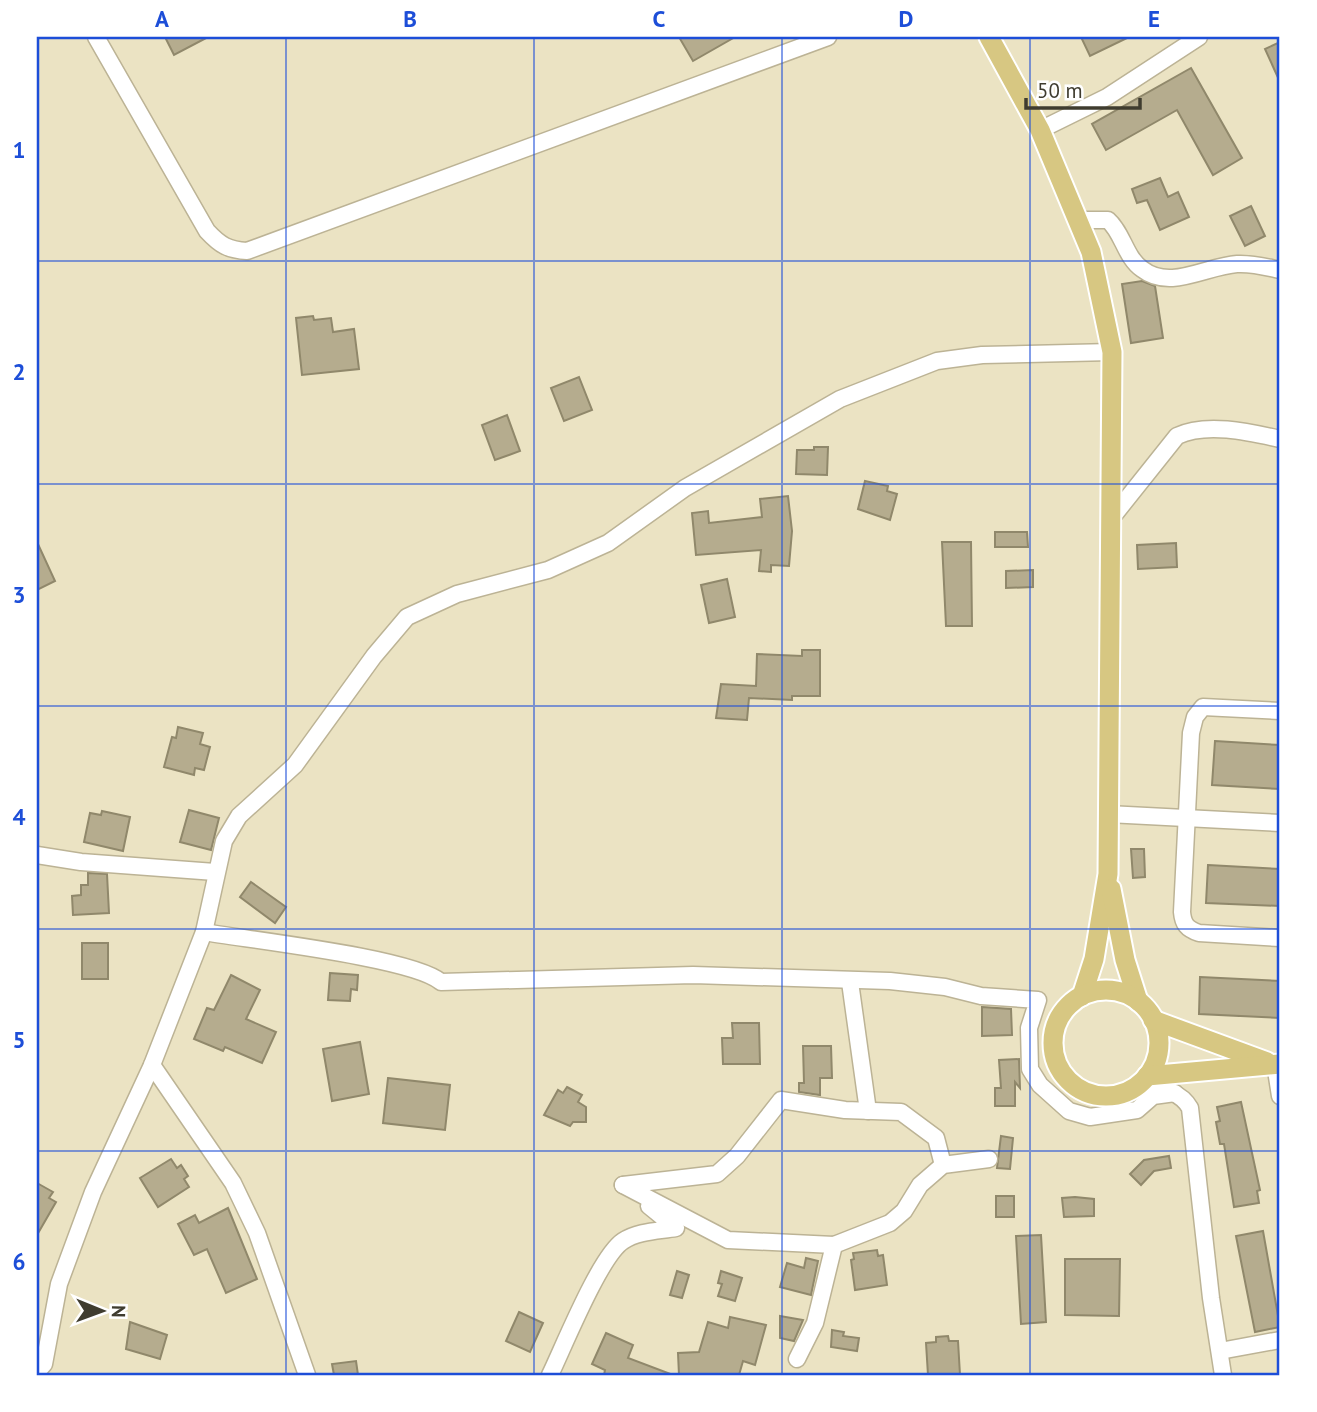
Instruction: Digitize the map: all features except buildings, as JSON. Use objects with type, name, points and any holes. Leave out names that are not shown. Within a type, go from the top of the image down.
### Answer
[{"type":"main road","points":[[989,37],[1040,130],[1091,252],[1112,352],[1108,874],[1094,959],[1082,996]]},
{"type":"main road","points":[[1108,874],[1125,960],[1138,1001],[1153,1020],[1158,1043],[1154,1066],[1143,1081],[1118,1096],[1106,1097],[1083,1092],[1064,1077],[1054,1056],[1054,1032],[1064,1011],[1082,996],[1105,990],[1128,995],[1138,1001]]},
{"type":"main road","points":[[1153,1020],[1278,1064]]},
{"type":"main road","points":[[1143,1081],[1278,1064]]},
{"type":"street","points":[[96,37],[207,231],[219,244],[230,250],[247,251],[828,37]]},
{"type":"street","points":[[1040,130],[1107,97],[1199,37]]},
{"type":"street","points":[[1078,220],[1108,220],[1141,269],[1157,277],[1172,279],[1236,264],[1256,264],[1280,270]]},
{"type":"street","points":[[37,1372],[44,1364],[59,1284],[93,1192],[152,1065],[204,932],[215,872],[224,841],[239,816],[295,765],[374,656],[407,617],[457,594],[548,570],[608,543],[685,488],[839,399],[937,361],[982,355],[1112,352]]},
{"type":"street","points":[[1110,520],[1177,436],[1189,430],[1247,432],[1280,439]]},
{"type":"street","points":[[1280,710],[1203,707],[1195,717],[1191,733],[1183,923],[1190,930],[1199,933],[1280,938]]},
{"type":"street","points":[[1108,814],[1280,823]]},
{"type":"street","points":[[37,855],[81,862],[215,872]]},
{"type":"street","points":[[204,932],[393,964],[431,973],[442,982],[693,975],[850,982],[890,981],[945,987],[981,996],[1038,1000],[1029,1028],[1030,1069],[1040,1085],[1069,1111],[1090,1117],[1137,1110],[1153,1096],[1175,1093]]},
{"type":"street","points":[[850,982],[868,1111]]},
{"type":"street","points":[[1278,1064],[1280,1096]]},
{"type":"street","points":[[152,1065],[233,1183],[257,1233],[307,1375]]},
{"type":"street","points":[[1143,1081],[1184,1098],[1189,1108],[1195,1133],[1201,1221],[1223,1375]]},
{"type":"street","points":[[623,1185],[717,1174],[737,1156],[780,1100],[868,1111],[901,1112],[936,1138],[943,1165]]},
{"type":"street","points":[[623,1185],[728,1240],[834,1245],[890,1223],[904,1211],[920,1185],[943,1165],[989,1159]]},
{"type":"street","points":[[550,1375],[604,1265],[620,1242],[634,1235],[676,1228],[623,1185]]},
{"type":"street","points":[[797,1359],[815,1323],[834,1245]]},
{"type":"street","points":[[1220,1351],[1280,1340]]}]
